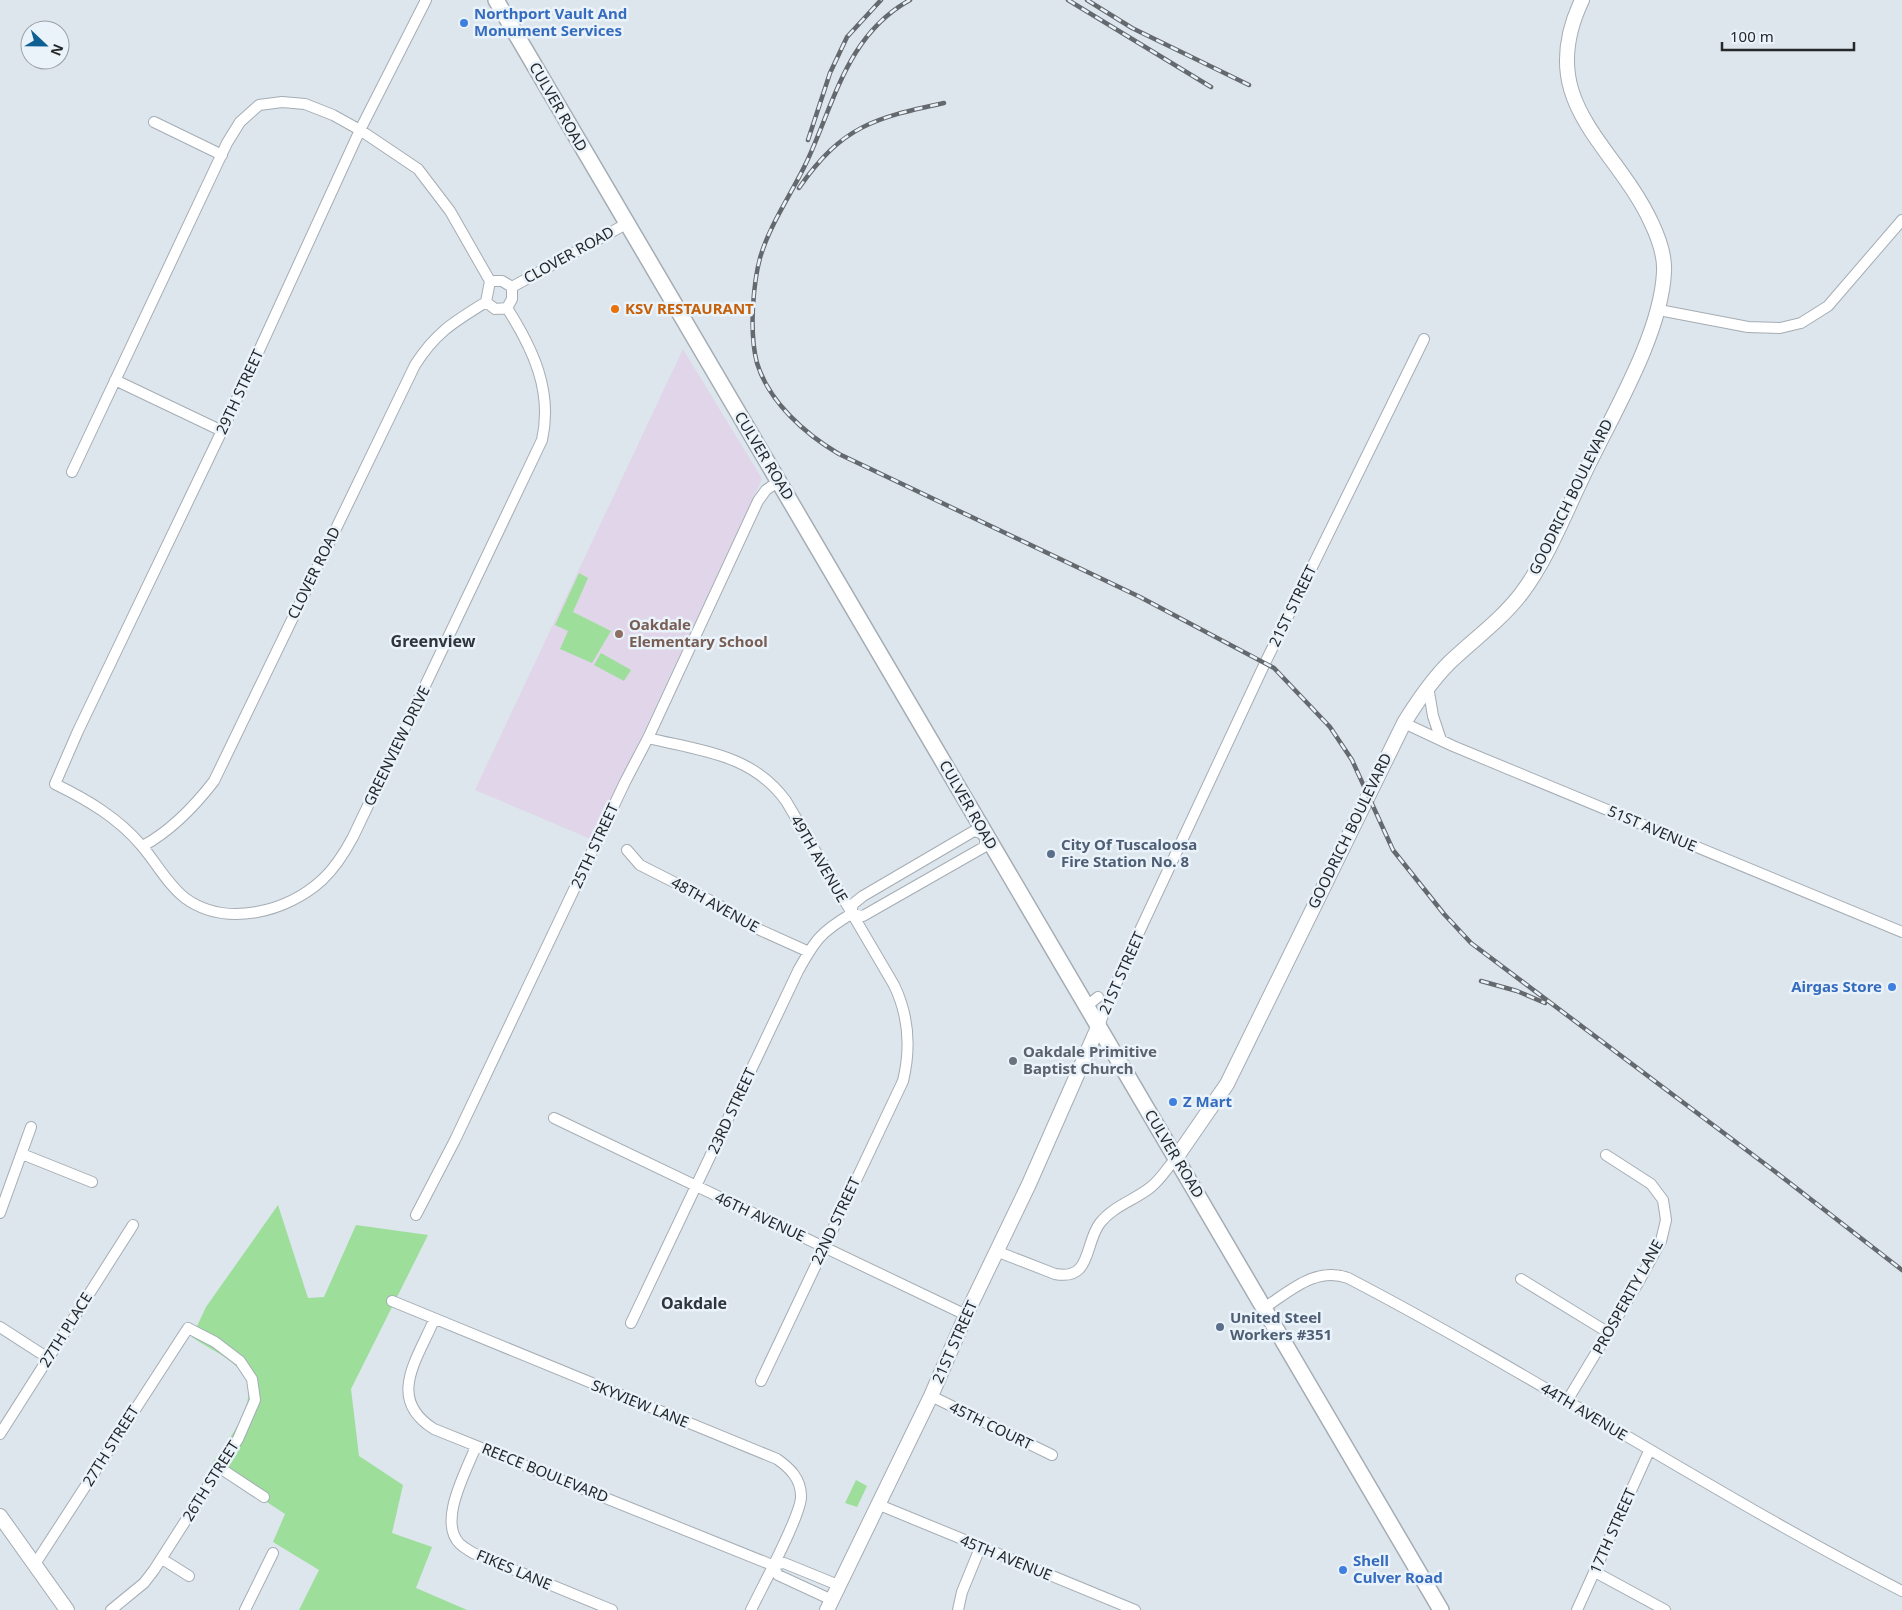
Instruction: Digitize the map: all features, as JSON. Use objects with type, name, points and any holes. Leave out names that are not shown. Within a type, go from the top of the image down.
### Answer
[{"type":"main road","name":"CULVER ROAD","points":[[496,0],[1047,941],[1092,1001],[1099,1025],[1441,1610]]},
{"type":"street","name":"29TH STREET","points":[[55,784],[78,731],[222,431],[360,130],[426,0]]},
{"type":"street","name":"GOODRICH BOULEVARD","points":[[1176,1158],[1227,1084],[1404,723],[1428,686],[1449,662],[1499,620],[1533,576],[1640,359],[1659,310],[1664,264],[1656,232],[1635,194],[1585,123],[1573,97],[1568,70],[1568,50],[1571,29],[1582,0]]},
{"type":"street","points":[[72,472],[222,155],[240,122],[259,105],[282,102],[305,104],[360,130],[410,162],[425,177],[450,211],[490,281],[486,302],[495,309],[507,308],[512,299],[512,287],[502,281],[490,281]]},
{"type":"street","points":[[154,122],[222,155]]},
{"type":"street","points":[[1659,310],[1748,327],[1780,328],[1801,323],[1828,306],[1902,220]]},
{"type":"street","name":"CLOVER ROAD","points":[[512,287],[626,224]]},
{"type":"street","name":"CLOVER ROAD","points":[[143,846],[160,837],[180,821],[214,780],[386,420],[415,365],[446,326],[486,302]]},
{"type":"street","name":"GREENVIEW DRIVE","points":[[55,784],[86,799],[112,818],[143,846],[169,882],[184,897],[203,908],[234,915],[266,910],[296,899],[322,880],[343,856],[428,682],[542,440],[546,410],[541,378],[535,358],[507,308]]},
{"type":"street","name":"21ST STREET","points":[[829,1605],[931,1396],[966,1315],[1029,1184],[1127,958],[1262,671],[1424,339]]},
{"type":"street","points":[[115,380],[222,431]]},
{"type":"street","name":"25TH STREET","points":[[416,1215],[455,1140],[625,782],[648,738],[758,501],[766,490],[779,481]]},
{"type":"street","points":[[1428,686],[1433,716],[1441,740]]},
{"type":"street","name":"51ST AVENUE","points":[[1404,723],[1902,932]]},
{"type":"street","name":"49TH AVENUE","points":[[648,738],[735,761],[764,776],[786,801],[900,1000],[908,1038],[907,1060]]},
{"type":"street","name":"23RD STREET","points":[[631,1323],[809,952],[821,934],[851,914],[863,916],[880,907],[984,846],[986,835],[974,831],[863,896],[853,904],[851,914]]},
{"type":"street","name":"48TH AVENUE","points":[[627,850],[640,866],[715,903],[758,929],[809,952]]},
{"type":"street","name":"22ND STREET","points":[[761,1381],[823,1247],[890,1110],[903,1081],[907,1060]]},
{"type":"street","name":"46TH AVENUE","points":[[554,1118],[696,1188],[966,1315]]},
{"type":"street","points":[[0,1212],[32,1128]]},
{"type":"street","points":[[22,1154],[92,1182]]},
{"type":"street","name":"PROSPERITY LANE","points":[[1567,1401],[1609,1333],[1661,1241],[1666,1220],[1663,1200],[1651,1184],[1606,1155]]},
{"type":"street","points":[[996,1251],[1054,1274],[1064,1276],[1077,1272],[1084,1263],[1098,1225],[1106,1216],[1152,1186],[1176,1158]]},
{"type":"street","name":"27TH PLACE","points":[[0,1434],[133,1225]]},
{"type":"street","name":"44TH AVENUE","points":[[1264,1308],[1316,1276],[1338,1274],[1377,1293],[1567,1401],[1649,1451],[1839,1559],[1902,1591]]},
{"type":"street","points":[[1521,1279],[1609,1333]]},
{"type":"street","name":"SKYVIEW LANE","points":[[392,1301],[434,1320],[773,1458],[786,1466],[795,1475],[799,1485],[800,1506],[772,1565]]},
{"type":"street","name":"REECE BOULEVARD","points":[[434,1320],[407,1384],[407,1398],[420,1420],[434,1429],[772,1565],[784,1563],[838,1585]]},
{"type":"street","points":[[0,1327],[48,1358]]},
{"type":"street","name":"26TH STREET","points":[[111,1610],[144,1582],[162,1559],[220,1468],[248,1420],[255,1400],[252,1379],[240,1361],[215,1342],[188,1328]]},
{"type":"street","name":"27TH STREET","points":[[35,1564],[188,1328]]},
{"type":"street","name":"45TH COURT","points":[[931,1396],[1052,1455]]},
{"type":"street","name":"FIKES LANE","points":[[476,1446],[451,1515],[452,1531],[459,1544],[473,1553],[612,1610]]},
{"type":"street","name":"17TH STREET","points":[[1576,1610],[1649,1451]]},
{"type":"street","points":[[220,1468],[264,1497]]},
{"type":"street","name":"45TH AVENUE","points":[[877,1504],[980,1548],[1136,1610]]},
{"type":"street","points":[[0,1516],[67,1610]]},
{"type":"street","points":[[958,1610],[962,1592],[980,1548]]},
{"type":"street","points":[[245,1610],[273,1553]]},
{"type":"street","points":[[162,1559],[189,1576]]},
{"type":"street","points":[[751,1610],[772,1565]]},
{"type":"street","name":"REECE BOULEVARD","points":[[772,1565],[778,1576],[829,1605]]},
{"type":"street","points":[[1595,1572],[1665,1610]]},
{"type":"shaded area","name":"Oakdale Elementary School","points":[[683,349],[762,479],[593,840],[475,790]]},
{"type":"green space","points":[[579,573],[588,578],[573,612],[611,631],[592,663],[560,649],[568,631],[555,625]]},
{"type":"green space","points":[[601,653],[631,670],[624,681],[594,665]]},
{"type":"green space","points":[[278,1205],[308,1298],[324,1297],[356,1225],[428,1235],[351,1389],[359,1456],[403,1485],[392,1533],[432,1547],[416,1588],[467,1610],[299,1610],[319,1570],[273,1542],[285,1514],[211,1465],[242,1417],[247,1404],[248,1391],[245,1378],[237,1367],[192,1337],[206,1307]]},
{"type":"green space","points":[[856,1480],[867,1486],[857,1507],[845,1503]]},
{"type":"railway","points":[[808,140],[830,73],[847,37],[881,0]]},
{"type":"railway","points":[[910,0],[889,14],[872,31],[846,70],[808,159],[764,245],[755,282],[753,306],[754,349],[763,377],[779,404],[801,427],[839,454],[1140,597],[1274,668],[1330,727],[1352,760],[1393,850],[1444,914],[1471,943],[1773,1170],[1902,1270]]},
{"type":"railway","points":[[1068,0],[1211,87]]},
{"type":"railway","points":[[1087,0],[1132,28],[1249,85]]},
{"type":"railway","points":[[799,188],[830,151],[845,138],[861,128],[898,114],[944,103]]},
{"type":"railway","points":[[1481,981],[1517,991],[1545,1003]]},
{"type":"place","name":"Northport Vault And Monument Services","points":[[464,23]]},
{"type":"place","name":"KSV RESTAURANT","points":[[615,309]]},
{"type":"place","name":"Oakdale Elementary School","points":[[619,634]]},
{"type":"place","name":"City Of Tuscaloosa Fire Station No. 8","points":[[1051,854]]},
{"type":"place","name":"Airgas Store","points":[[1892,987]]},
{"type":"place","name":"Oakdale Primitive Baptist Church","points":[[1013,1061]]},
{"type":"place","name":"Z Mart","points":[[1173,1102]]},
{"type":"place","name":"United Steel Workers #351","points":[[1220,1327]]},
{"type":"place","name":"Shell Culver Road","points":[[1343,1570]]},
{"type":"district","name":"Greenview","points":[[433,641]]},
{"type":"district","name":"Oakdale","points":[[694,1303]]}]
